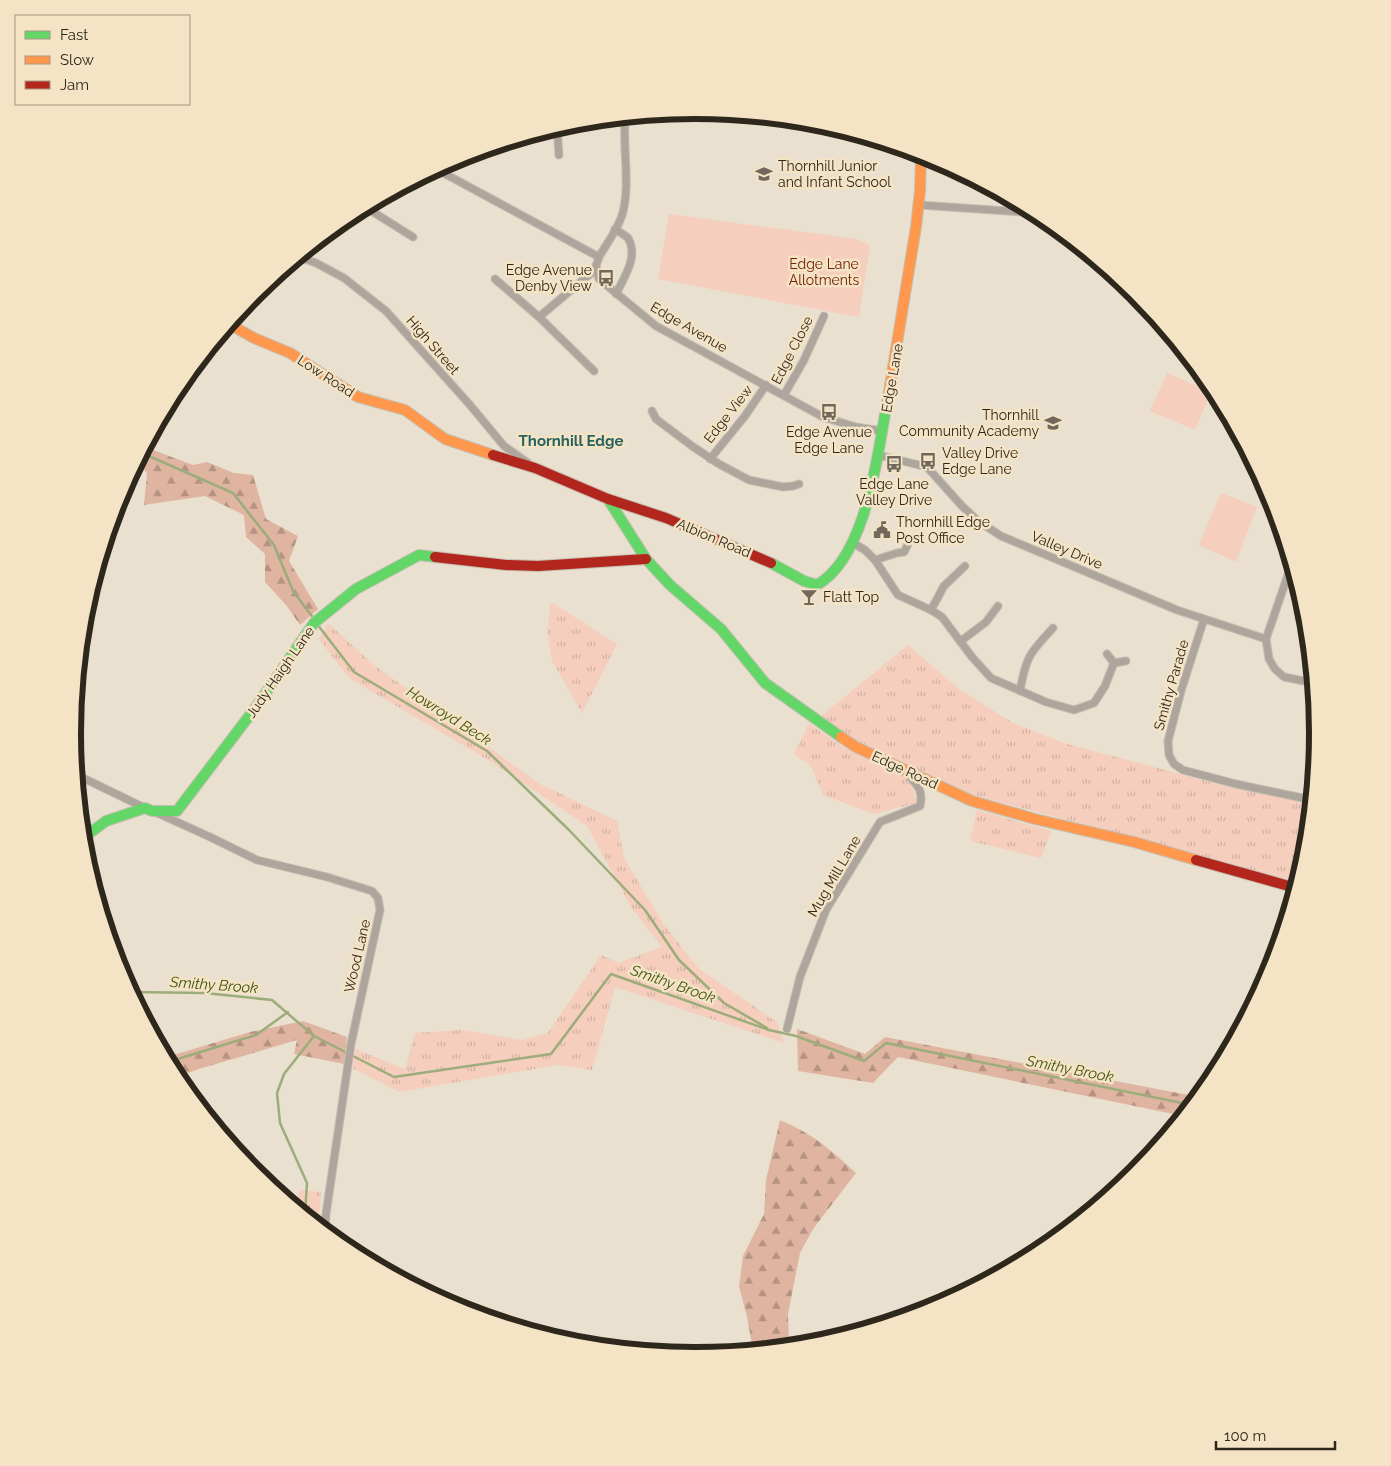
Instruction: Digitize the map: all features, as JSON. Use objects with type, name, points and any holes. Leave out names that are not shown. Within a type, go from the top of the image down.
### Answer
[{"type":"street","points":[[540,318],[596,269],[599,257],[623,214],[627,186],[624,142],[627,123]]},
{"type":"street","points":[[558,135],[559,155]]},
{"type":"street","name":"Edge Lane","points":[[817,585],[829,580],[836,572],[853,543],[862,520],[878,455],[920,204],[921,162]]},
{"type":"street","points":[[444,173],[599,257]]},
{"type":"street","points":[[920,204],[1020,212]]},
{"type":"street","points":[[372,211],[413,237]]},
{"type":"street","points":[[615,229],[627,237],[632,250],[629,268],[616,294]]},
{"type":"street","name":"High Street","points":[[305,259],[344,278],[386,312],[470,405],[504,446],[534,468]]},
{"type":"street","name":"Edge Avenue","points":[[596,269],[599,278],[656,326],[823,417],[856,427],[882,431]]},
{"type":"street","points":[[495,279],[540,318],[594,372]]},
{"type":"street","name":"Edge Close","points":[[784,395],[804,360],[824,316]]},
{"type":"street","name":"Low Road","points":[[235,327],[254,338],[290,353],[358,397],[405,410],[445,439],[534,468],[608,499]]},
{"type":"street","name":"Edge View","points":[[710,459],[745,416],[766,385]]},
{"type":"street","name":"Edge View","points":[[652,411],[656,419],[710,459],[749,480],[783,487],[799,484]]},
{"type":"street","name":"Valley Drive","points":[[878,455],[927,467],[978,521],[1001,536],[1177,610],[1266,639]]},
{"type":"street","name":"Edge Road","points":[[608,499],[646,559],[670,585],[721,629],[765,683],[812,718],[856,747],[972,801],[1035,819],[1134,842],[1290,886]]},
{"type":"street","name":"Albion Road","points":[[608,499],[674,522],[768,561],[804,581],[817,585]]},
{"type":"street","points":[[853,543],[875,560],[898,595],[942,617],[991,678],[1046,702],[1074,710],[1094,704],[1105,686],[1114,663]]},
{"type":"street","points":[[875,560],[897,552],[904,552],[908,544]]},
{"type":"street","name":"Judy Haigh Lane","points":[[176,816],[256,707],[314,622],[356,589],[420,555],[506,565],[538,566],[646,559]]},
{"type":"street","points":[[930,610],[944,586],[965,566]]},
{"type":"street","points":[[1289,573],[1266,639],[1269,659],[1275,669],[1284,677],[1307,682]]},
{"type":"street","points":[[961,641],[986,622],[998,606]]},
{"type":"street","name":"Smithy Parade","points":[[1204,619],[1180,691],[1168,741],[1169,755],[1174,764],[1183,770],[1305,798]]},
{"type":"street","points":[[1020,691],[1024,667],[1032,651],[1054,628]]},
{"type":"street","points":[[1107,654],[1114,663]]},
{"type":"street","points":[[1114,663],[1126,661]]},
{"type":"street","name":"Mug Mill Lane","points":[[788,1029],[800,977],[826,910],[880,822],[920,806],[922,796],[918,786],[901,768]]},
{"type":"street","points":[[84,778],[149,810],[176,816]]},
{"type":"street","points":[[90,833],[106,821],[149,810]]},
{"type":"street","name":"Wood Lane","points":[[176,816],[257,860],[335,879],[372,891],[378,898],[380,910],[351,1044],[325,1223]]},
{"type":"green space","name":"Edge Lane Allotments","points":[[669,214],[857,239],[870,246],[859,317],[658,279]]},
{"type":"green space","points":[[1167,373],[1204,389],[1209,397],[1195,430],[1150,411]]},
{"type":"green space","points":[[151,449],[193,465],[207,462],[234,473],[253,475],[266,519],[298,536],[289,561],[318,609],[300,625],[286,605],[265,582],[265,554],[246,537],[244,515],[205,496],[144,505],[147,473],[142,468]]},
{"type":"green space","points":[[1221,493],[1257,507],[1236,562],[1199,545]]},
{"type":"green space","points":[[551,602],[617,644],[582,713],[552,661],[547,631]]},
{"type":"green space","points":[[328,623],[375,666],[540,784],[617,821],[624,858],[664,925],[699,969],[777,1022],[784,1043],[615,987],[592,1070],[558,1065],[399,1092],[352,1068],[356,1049],[405,1069],[415,1033],[463,1030],[522,1040],[548,1033],[601,955],[619,963],[662,947],[631,907],[587,826],[490,761],[349,678],[319,639]]},
{"type":"green space","points":[[908,645],[959,689],[1013,723],[1067,744],[1233,788],[1305,803],[1298,853],[1292,880],[1234,867],[1121,834],[965,793],[858,743],[820,717]]},
{"type":"green space","points":[[809,724],[849,750],[894,769],[908,782],[917,803],[874,814],[823,795],[811,766],[794,754]]},
{"type":"green space","points":[[977,810],[1051,831],[1041,858],[970,841]]},
{"type":"green space","points":[[303,1021],[347,1037],[344,1064],[294,1054],[297,1040],[185,1074],[173,1055],[250,1032]]},
{"type":"green space","points":[[797,1029],[865,1054],[885,1037],[1191,1095],[1177,1115],[898,1057],[873,1083],[798,1071]]},
{"type":"green space","points":[[780,1120],[821,1143],[856,1173],[813,1229],[800,1253],[788,1314],[789,1340],[752,1344],[739,1286],[743,1256],[764,1214],[766,1180]]},
{"type":"green space","points":[[299,1190],[321,1192],[319,1217],[297,1201]]},
{"type":"waterway","name":"Howroyd Beck","points":[[148,456],[233,493],[274,545],[293,591],[314,619]]},
{"type":"waterway","name":"Howroyd Beck","points":[[317,624],[354,672],[487,751],[569,830],[645,910],[679,960],[724,1003],[767,1028]]},
{"type":"waterway","name":"Smithy Brook","points":[[139,992],[205,993],[272,1000],[314,1036],[394,1077],[551,1054],[611,974],[769,1030],[796,1036],[864,1061],[886,1043],[1185,1104]]},
{"type":"waterway","points":[[176,1060],[256,1035],[288,1012]]},
{"type":"waterway","points":[[305,1207],[307,1183],[280,1123],[277,1093],[284,1074],[314,1036]]},
{"type":"traffic: fast","points":[[771,563],[804,581],[817,585],[835,570],[849,550],[860,525],[868,498],[889,392]]},
{"type":"traffic: fast","points":[[608,499],[646,559],[670,585],[721,629],[765,683],[841,737]]},
{"type":"traffic: fast","points":[[90,833],[106,821],[145,808],[152,811],[177,811],[256,707],[314,623],[356,589],[419,555],[435,557]]},
{"type":"traffic: slow","points":[[889,392],[916,227],[921,162]]},
{"type":"traffic: slow","points":[[235,327],[254,338],[290,353],[358,397],[405,410],[445,439],[493,455]]},
{"type":"traffic: slow","points":[[841,737],[856,747],[972,801],[1035,819],[1134,842],[1196,860]]},
{"type":"traffic: jam","points":[[493,455],[535,468],[608,499],[666,518],[771,563]]},
{"type":"traffic: jam","points":[[435,557],[506,565],[538,566],[646,559]]},
{"type":"traffic: jam","points":[[1196,860],[1290,886]]},
{"type":"place","name":"Thornhill Junior and Infant School","points":[[764,174]]},
{"type":"place","name":"Edge Avenue Denby View","points":[[606,278]]},
{"type":"place","name":"Edge Avenue Edge Lane","points":[[829,412]]},
{"type":"place","name":"Thornhill Community Academy","points":[[1053,423]]},
{"type":"place","name":"Valley Drive Edge Lane","points":[[928,461]]},
{"type":"place","name":"Edge Lane Valley Drive","points":[[894,464]]},
{"type":"place","name":"Thornhill Edge Post Office","points":[[882,530]]},
{"type":"place","name":"Flatt Top","points":[[809,597]]},
{"type":"district","name":"Thornhill Edge","points":[[571,441]]}]
